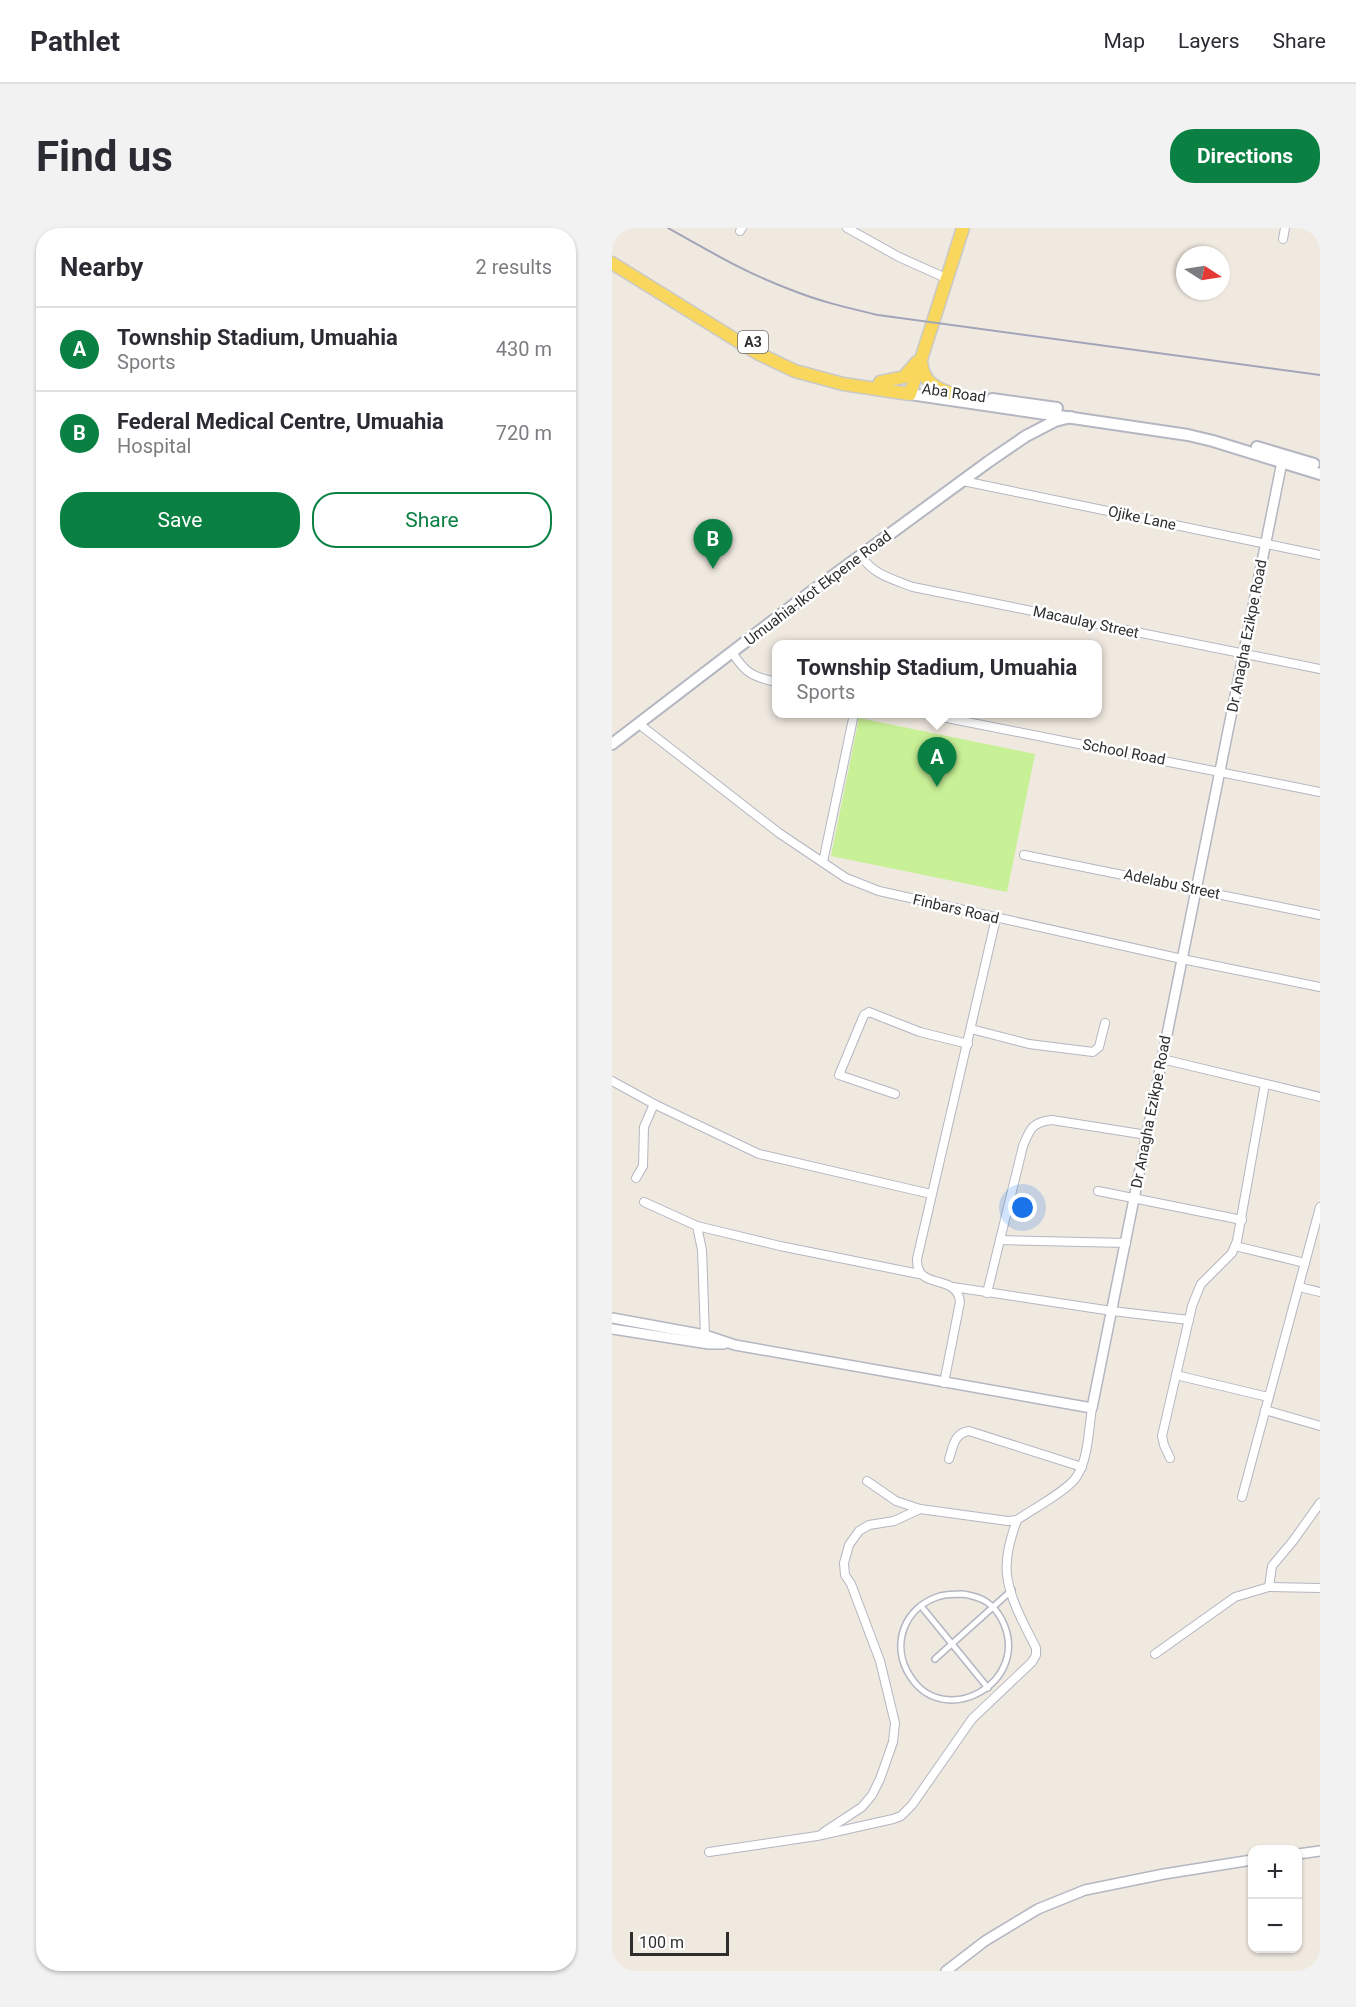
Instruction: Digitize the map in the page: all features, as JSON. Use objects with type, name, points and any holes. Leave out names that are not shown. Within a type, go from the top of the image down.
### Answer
[{"type":"main road","points":[[910,390],[963,228]]},
{"type":"main road","name":"Aba Road","points":[[612,255],[757,353],[795,371],[843,384],[950,393],[1045,410],[1189,428],[1283,458],[1320,474]]},
{"type":"main road","name":"Aba Road","points":[[612,263],[760,346],[798,364],[844,377],[880,382],[910,390],[1028,411],[1045,410],[1071,417],[1188,435],[1320,466]]},
{"type":"main road","points":[[880,382],[904,376],[921,357]]},
{"type":"main road","points":[[921,357],[922,372],[927,380],[950,393]]},
{"type":"main road","points":[[1026,436],[1045,410]]},
{"type":"main road","points":[[1045,410],[1046,426]]},
{"type":"main road","points":[[1028,411],[1033,417],[1033,426]]},
{"type":"main road","points":[[1026,436],[1071,417]]},
{"type":"main road","name":"Umuahia-Ikot Ekpene Road","points":[[612,744],[861,556],[1026,436]]},
{"type":"street","points":[[847,228],[899,257],[948,279]]},
{"type":"street","points":[[1283,239],[1285,228]]},
{"type":"street","name":"Dr Anagha Ezikpe Road","points":[[1092,1408],[1283,458]]},
{"type":"street","name":"Ojike Lane","points":[[963,481],[1320,555]]},
{"type":"street","name":"Macaulay Street","points":[[861,556],[868,566],[880,575],[914,587],[1320,669]]},
{"type":"street","points":[[732,652],[739,664],[751,675],[772,681]]},
{"type":"street","points":[[823,862],[853,718]]},
{"type":"street","name":"School Road","points":[[948,718],[1320,792]]},
{"type":"street","name":"Finbars Road","points":[[639,724],[779,833],[846,878],[879,891],[1182,959],[1320,987]]},
{"type":"street","name":"Adelabu Street","points":[[1024,855],[1320,915]]},
{"type":"street","points":[[919,1274],[916,1259],[996,918]]},
{"type":"street","points":[[895,1094],[839,1075],[864,1015],[869,1012],[920,1032],[968,1044]]},
{"type":"street","points":[[971,1029],[1029,1044],[1093,1052],[1099,1047],[1105,1023]]},
{"type":"street","points":[[1162,1059],[1320,1096]]},
{"type":"street","points":[[612,1081],[654,1104],[759,1154],[931,1194]]},
{"type":"street","points":[[1170,1458],[1162,1436],[1192,1306],[1202,1284],[1232,1253],[1235,1246],[1242,1220],[1265,1084]]},
{"type":"street","points":[[636,1179],[643,1166],[644,1127],[654,1104]]},
{"type":"street","points":[[987,1293],[1023,1146],[1033,1126],[1040,1121],[1052,1120],[1147,1135]]},
{"type":"street","points":[[1098,1191],[1242,1220]]},
{"type":"street","points":[[644,1202],[697,1226],[780,1246],[919,1274],[958,1290],[1189,1320]]},
{"type":"street","points":[[1242,1497],[1305,1263],[1316,1237],[1320,1207]]},
{"type":"street","points":[[697,1226],[702,1250],[705,1335]]},
{"type":"street","points":[[1000,1240],[1125,1244]]},
{"type":"street","points":[[1235,1246],[1305,1263]]},
{"type":"street","points":[[1299,1287],[1320,1292]]},
{"type":"street","points":[[944,1383],[960,1302],[958,1290]]},
{"type":"street","points":[[612,1318],[705,1335],[735,1345]]},
{"type":"street","points":[[612,1329],[709,1344],[735,1345],[1092,1408],[1082,1467],[1077,1478],[1017,1520],[1008,1521],[920,1509],[896,1501],[867,1481]]},
{"type":"street","points":[[1176,1375],[1268,1397]]},
{"type":"street","points":[[1265,1410],[1320,1426]]},
{"type":"street","points":[[949,1459],[956,1436],[969,1431],[1082,1467]]},
{"type":"street","points":[[1269,1587],[1272,1566],[1293,1542],[1320,1503]]},
{"type":"street","points":[[817,1836],[862,1807],[872,1795],[893,1742],[895,1723],[880,1661],[851,1584],[845,1575],[844,1563],[849,1545],[859,1531],[869,1525],[894,1521],[920,1509]]},
{"type":"street","points":[[708,1852],[817,1836],[901,1816],[912,1806],[972,1719],[1032,1662],[1036,1648],[1017,1608],[1007,1575],[1008,1548],[1017,1520]]},
{"type":"street","points":[[1155,1654],[1235,1597],[1269,1587],[1320,1588]]},
{"type":"street","points":[[935,1659],[1012,1590]]},
{"type":"street","points":[[963,1594],[979,1597],[993,1606],[1003,1624],[1009,1647],[1003,1670],[988,1688],[971,1696],[949,1699],[927,1695],[914,1683],[906,1670],[900,1643],[906,1623],[921,1606],[941,1596],[963,1594]]},
{"type":"street","points":[[921,1606],[988,1688]]},
{"type":"street","points":[[1302,1853],[1320,1851]]},
{"type":"street","points":[[946,1971],[985,1941],[1038,1909],[1085,1890],[1248,1861]]},
{"type":"green space","points":[[859,718],[1035,754],[1007,892],[831,856]]},
{"type":"railway","points":[[668,228],[727,261],[773,283],[822,301],[878,315],[1320,375]]},
{"type":"place","name":"Federal Medical Centre, Umuahia","points":[[713,569]]},
{"type":"place","name":"Township Stadium, Umuahia","points":[[937,787]]}]
